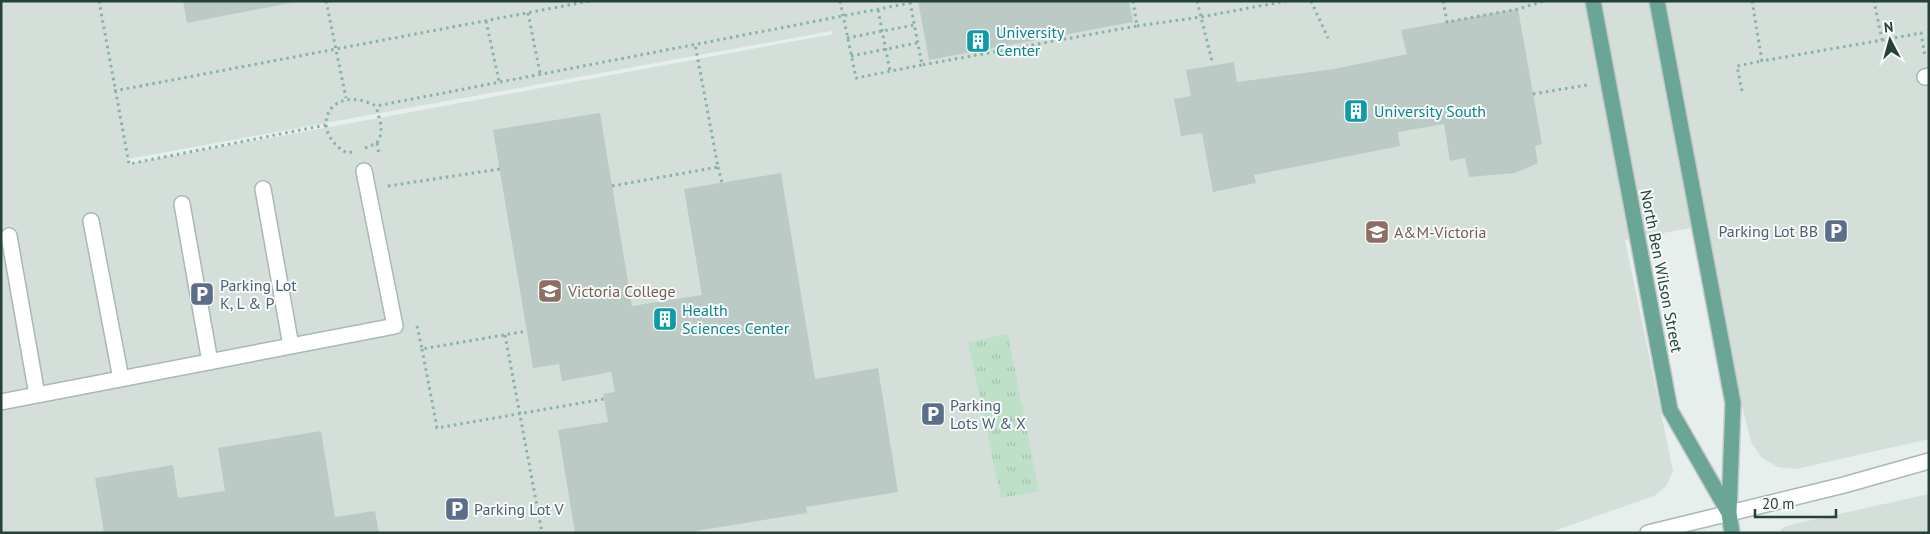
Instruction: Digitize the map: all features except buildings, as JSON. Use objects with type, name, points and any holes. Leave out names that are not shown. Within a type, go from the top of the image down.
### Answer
[{"type":"main road","name":"North Ben Wilson Street","points":[[1593,1],[1670,410],[1728,513],[1732,533]]},
{"type":"main road","points":[[1657,1],[1733,403],[1728,513]]},
{"type":"street","points":[[1,402],[395,326],[364,171]]},
{"type":"street","points":[[262,190],[291,346]]},
{"type":"street","points":[[182,204],[210,362]]},
{"type":"street","points":[[90,221],[121,379]]},
{"type":"street","points":[[9,236],[37,395]]},
{"type":"street","points":[[1648,533],[1844,485],[1929,461]]},
{"type":"path","points":[[99,1],[114,91],[129,164],[326,124]]},
{"type":"path","points":[[326,1],[346,98]]},
{"type":"path","points":[[114,91],[590,1]]},
{"type":"path","points":[[840,1],[856,78],[1137,26],[1201,17],[1286,1]]},
{"type":"path","points":[[1133,1],[1137,26]]},
{"type":"path","points":[[1197,1],[1212,60]]},
{"type":"path","points":[[1311,1],[1328,38]]},
{"type":"path","points":[[1443,1],[1447,22],[1518,9],[1544,1]]},
{"type":"path","points":[[1752,1],[1762,61]]},
{"type":"path","points":[[1874,1],[1882,40]]},
{"type":"path","points":[[355,152],[347,153],[336,147],[330,137],[326,124],[327,113],[334,105],[346,98],[363,99],[376,106],[540,73],[843,17],[910,2],[922,65]]},
{"type":"path","points":[[878,10],[890,71]]},
{"type":"path","points":[[528,13],[540,73]]},
{"type":"path","points":[[486,21],[499,81]]},
{"type":"path","points":[[848,38],[914,25]]},
{"type":"path","points":[[1742,91],[1737,66],[1921,33],[1926,59]]},
{"type":"path","points":[[851,56],[917,43]]},
{"type":"path","points":[[695,44],[722,183]]},
{"type":"path","points":[[1533,94],[1595,84]]},
{"type":"path","points":[[376,106],[381,134],[377,143],[381,161]]},
{"type":"path","points":[[362,150],[377,143]]},
{"type":"path","points":[[612,186],[718,167]]},
{"type":"path","points":[[386,186],[500,169]]},
{"type":"path","points":[[385,178],[389,196]]},
{"type":"path","points":[[416,320],[437,428],[604,399]]},
{"type":"path","points":[[422,348],[526,331]]},
{"type":"path","points":[[505,335],[521,412],[542,533]]},
{"type":"shaded area","name":"Victoria College","points":[[1,1],[1929,1],[1929,439],[1796,469],[1778,467],[1762,458],[1751,442],[1741,402],[1707,225],[1625,240],[1673,471],[1666,486],[1654,496],[1548,533],[1,533]],"holes":[[[832,31],[833,34],[129,164],[128,159]]]},
{"type":"shaded area","points":[[1929,494],[1929,533],[1778,533],[1782,528],[1794,524]]},
{"type":"green space","points":[[1008,334],[1039,491],[1001,498],[968,342]]},
{"type":"place","name":"University Center","points":[[978,41]]},
{"type":"place","name":"University South","points":[[1356,111]]},
{"type":"place","name":"Parking Lot BB","points":[[1836,231]]},
{"type":"place","name":"A&M-Victoria","points":[[1377,232]]},
{"type":"place","name":"Victoria College","points":[[550,291]]},
{"type":"place","name":"Parking Lot K, L & P","points":[[202,294]]},
{"type":"place","name":"Health Sciences Center","points":[[665,319]]},
{"type":"place","name":"Parking Lots W & X","points":[[933,414]]},
{"type":"place","name":"Parking Lot V","points":[[457,509]]}]
